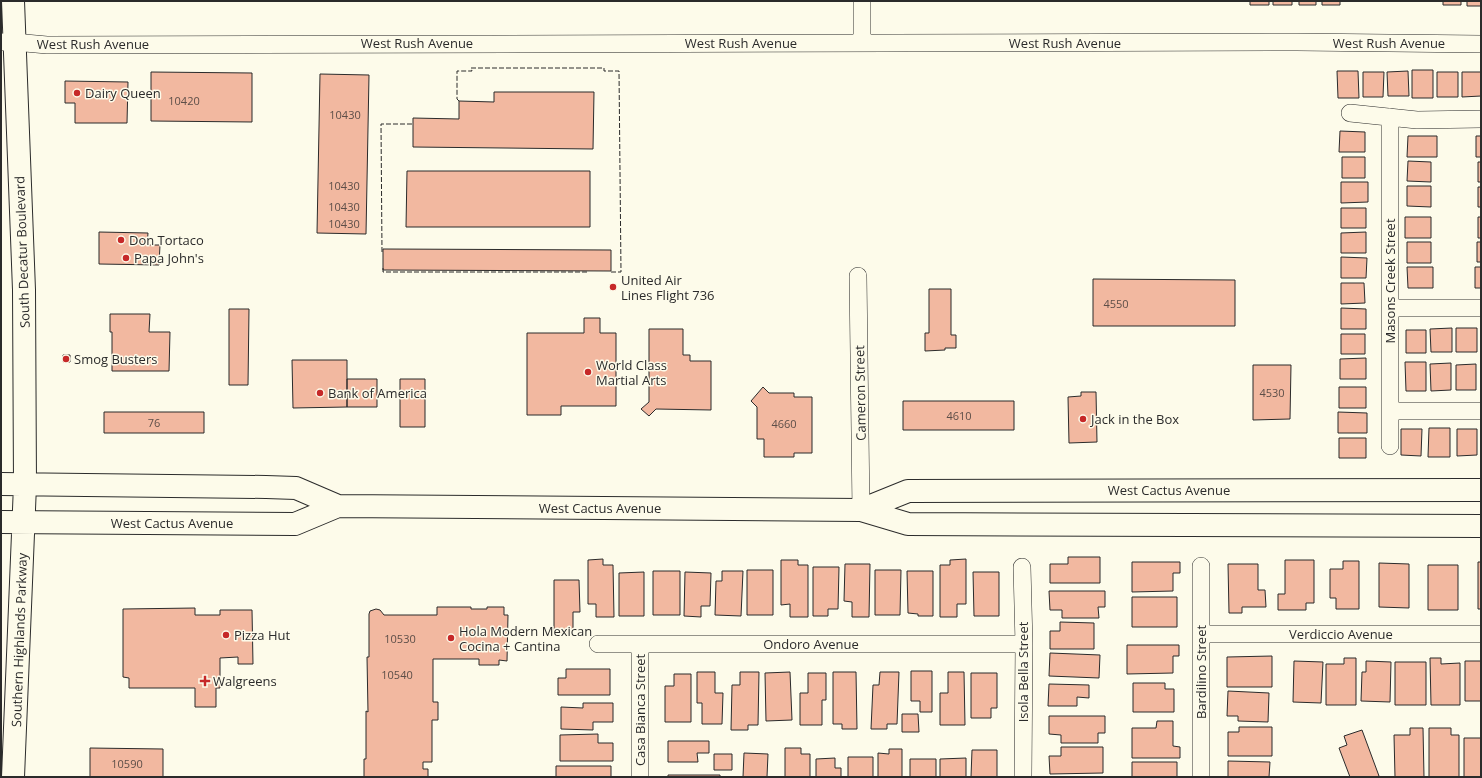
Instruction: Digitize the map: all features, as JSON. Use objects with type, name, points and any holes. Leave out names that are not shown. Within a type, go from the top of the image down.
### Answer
[{"type":"main road","name":"South Decatur Boulevard","points":[[13,1],[7,42],[24,290],[24,503]]},
{"type":"main road","name":"West Cactus Avenue","points":[[1,484],[24,503],[294,524],[338,506],[861,510],[908,524],[1481,526]]},
{"type":"main road","name":"West Cactus Avenue","points":[[1,522],[24,503],[266,487],[296,488],[338,506]]},
{"type":"main road","name":"West Cactus Avenue","points":[[861,510],[908,491],[1481,490]]},
{"type":"main road","name":"Southern Highlands Parkway","points":[[13,777],[24,503]]},
{"type":"street","points":[[862,1],[862,43]]},
{"type":"street","name":"West Rush Avenue","points":[[7,42],[47,45],[1297,42],[1481,44]]},
{"type":"street","points":[[1350,113],[1417,120],[1481,119]]},
{"type":"street","name":"Masons Creek Street","points":[[1390,117],[1390,446]]},
{"type":"street","name":"Cameron Street","points":[[858,276],[861,510]]},
{"type":"street","points":[[1390,308],[1481,308]]},
{"type":"street","points":[[1390,411],[1481,411]]},
{"type":"street","name":"Bardilino Street","points":[[1201,566],[1201,777]]},
{"type":"street","name":"Isola Bella Street","points":[[1022,567],[1024,644],[1023,777]]},
{"type":"street","name":"Verdiccio Avenue","points":[[1201,634],[1481,634]]},
{"type":"street","name":"Ondoro Avenue","points":[[598,644],[1024,644]]},
{"type":"street","name":"Casa Bianca Street","points":[[640,644],[640,777]]},
{"type":"building","points":[[1250,1],[1269,1],[1269,5],[1250,5]]},
{"type":"building","points":[[1273,1],[1292,1],[1292,5],[1273,5]]},
{"type":"building","points":[[1299,1],[1316,1],[1316,5],[1299,5]]},
{"type":"building","points":[[1322,1],[1340,1],[1340,5],[1322,5]]},
{"type":"building","points":[[1443,1],[1461,1],[1461,5],[1443,5]]},
{"type":"building","points":[[1467,1],[1481,1],[1481,6],[1467,6]]},
{"type":"building","points":[[1412,70],[1433,70],[1433,98],[1412,98]]},
{"type":"building","points":[[1337,71],[1358,71],[1359,98],[1338,98]]},
{"type":"building","points":[[1408,71],[1409,96],[1388,96],[1387,72]]},
{"type":"building","points":[[151,72],[252,73],[252,122],[151,121]]},
{"type":"building","points":[[1363,72],[1384,72],[1383,97],[1363,97]]},
{"type":"building","points":[[1437,72],[1458,72],[1458,97],[1437,97]]},
{"type":"building","points":[[1462,72],[1481,72],[1481,96],[1462,97]]},
{"type":"building","points":[[320,74],[369,75],[366,234],[317,233]]},
{"type":"building","points":[[65,81],[128,82],[127,123],[75,123],[75,103],[65,103]]},
{"type":"building","points":[[494,92],[594,92],[593,149],[413,147],[413,118],[459,119],[459,101],[494,102]]},
{"type":"building","points":[[1340,131],[1365,132],[1365,152],[1339,152]]},
{"type":"building","points":[[1408,136],[1437,136],[1437,157],[1407,157]]},
{"type":"building","points":[[1476,136],[1481,136],[1481,157],[1476,157]]},
{"type":"building","points":[[1342,157],[1365,157],[1365,178],[1342,178]]},
{"type":"building","points":[[1408,161],[1431,162],[1431,182],[1407,181]]},
{"type":"building","points":[[1478,162],[1481,162],[1481,182],[1478,182]]},
{"type":"building","points":[[407,171],[590,171],[590,227],[406,227]]},
{"type":"building","points":[[1341,182],[1368,182],[1368,202],[1341,203]]},
{"type":"building","points":[[1407,186],[1431,186],[1431,207],[1407,206]]},
{"type":"building","points":[[1478,187],[1481,187],[1481,207],[1478,207]]},
{"type":"building","points":[[1341,208],[1366,208],[1366,228],[1341,228]]},
{"type":"building","points":[[1405,217],[1431,217],[1431,238],[1405,238]]},
{"type":"building","points":[[1478,217],[1481,217],[1481,238],[1478,238]]},
{"type":"building","points":[[99,232],[148,233],[147,245],[160,245],[159,265],[99,264]]},
{"type":"building","points":[[1366,232],[1366,253],[1341,253],[1341,233]]},
{"type":"building","points":[[1407,242],[1431,242],[1431,263],[1407,263]]},
{"type":"building","points":[[1477,242],[1481,242],[1481,262],[1477,262]]},
{"type":"building","points":[[383,249],[611,250],[611,271],[383,270]]},
{"type":"building","points":[[1341,257],[1367,258],[1366,278],[1341,278]]},
{"type":"building","points":[[1407,267],[1433,267],[1433,288],[1408,288]]},
{"type":"building","points":[[1475,267],[1481,267],[1481,288],[1475,288]]},
{"type":"building","points":[[1093,279],[1235,280],[1235,326],[1093,326]]},
{"type":"building","points":[[1341,283],[1364,283],[1365,303],[1341,304]]},
{"type":"building","points":[[929,289],[951,289],[951,335],[956,335],[956,348],[925,351],[925,333],[929,333]]},
{"type":"building","points":[[1341,308],[1366,309],[1366,329],[1341,329]]},
{"type":"building","points":[[229,309],[249,309],[248,385],[229,385]]},
{"type":"building","points":[[110,314],[150,314],[149,332],[170,332],[169,371],[112,371],[112,332],[110,332]]},
{"type":"building","points":[[584,318],[600,318],[600,333],[616,333],[616,406],[561,406],[561,415],[527,415],[527,333],[584,333]]},
{"type":"building","points":[[1452,328],[1452,352],[1431,352],[1430,329]]},
{"type":"building","points":[[1456,328],[1477,328],[1477,352],[1456,352]]},
{"type":"building","points":[[649,329],[683,329],[683,355],[690,355],[690,361],[711,361],[711,410],[656,409],[649,416],[641,409],[649,402]]},
{"type":"building","points":[[1406,330],[1426,330],[1426,353],[1406,353]]},
{"type":"building","points":[[1341,334],[1365,334],[1365,354],[1341,354]]},
{"type":"building","name":"Smog Busters","points":[[63,355],[70,355],[70,362],[63,362]]},
{"type":"building","points":[[1366,358],[1366,379],[1340,379],[1340,359]]},
{"type":"building","name":"Bank of America","points":[[292,360],[347,360],[347,407],[293,408]]},
{"type":"building","points":[[1405,362],[1426,362],[1426,391],[1406,391]]},
{"type":"building","points":[[1451,363],[1451,390],[1431,391],[1430,364]]},
{"type":"building","points":[[1476,364],[1476,390],[1456,390],[1456,365]]},
{"type":"building","points":[[1253,365],[1291,365],[1290,419],[1253,420]]},
{"type":"building","points":[[347,379],[377,379],[377,407],[347,407]]},
{"type":"building","points":[[400,379],[425,379],[425,427],[400,427]]},
{"type":"building","points":[[763,387],[769,393],[794,393],[794,397],[812,397],[812,453],[794,453],[794,457],[764,457],[764,439],[757,439],[757,407],[751,401]]},
{"type":"building","points":[[1339,387],[1366,387],[1366,408],[1339,408]]},
{"type":"building","name":"Jack in the Box","points":[[1081,392],[1096,392],[1097,442],[1069,443],[1068,397],[1081,396]]},
{"type":"building","points":[[903,401],[1014,401],[1014,430],[903,430]]},
{"type":"building","points":[[104,412],[204,412],[204,433],[104,433]]},
{"type":"building","points":[[1338,412],[1367,413],[1367,433],[1338,433]]},
{"type":"building","points":[[1429,428],[1450,428],[1450,457],[1428,457]]},
{"type":"building","points":[[1401,429],[1422,429],[1421,456],[1401,455]]},
{"type":"building","points":[[1457,429],[1477,429],[1477,455],[1457,456]]},
{"type":"building","points":[[1339,438],[1366,438],[1366,458],[1339,458]]},
{"type":"building","points":[[1068,557],[1100,557],[1100,583],[1050,583],[1050,564],[1068,564]]},
{"type":"building","points":[[603,559],[603,565],[613,565],[614,617],[596,617],[596,604],[588,604],[588,560]]},
{"type":"building","points":[[966,559],[966,604],[957,604],[957,617],[940,617],[940,565],[950,565],[950,560]]},
{"type":"building","points":[[781,560],[798,560],[798,565],[808,565],[808,617],[790,617],[790,604],[781,605]]},
{"type":"building","points":[[1285,560],[1314,560],[1314,603],[1306,603],[1306,610],[1278,610],[1278,594],[1285,594]]},
{"type":"building","points":[[1343,561],[1359,561],[1359,609],[1336,609],[1336,598],[1330,598],[1330,569],[1343,569]]},
{"type":"building","points":[[1132,562],[1180,562],[1180,573],[1173,573],[1173,591],[1132,592]]},
{"type":"building","points":[[1478,562],[1481,562],[1481,609],[1478,609]]},
{"type":"building","points":[[1379,563],[1409,564],[1409,608],[1379,607]]},
{"type":"building","points":[[845,564],[870,564],[869,617],[852,617],[852,602],[844,601]]},
{"type":"building","points":[[1228,564],[1258,564],[1258,590],[1265,590],[1266,607],[1242,607],[1242,613],[1229,613]]},
{"type":"building","points":[[1428,565],[1458,565],[1458,610],[1428,610]]},
{"type":"building","points":[[813,567],[839,567],[838,609],[828,609],[828,616],[813,616]]},
{"type":"building","points":[[747,570],[773,570],[773,615],[747,615]]},
{"type":"building","points":[[875,570],[901,570],[900,615],[875,615]]},
{"type":"building","points":[[653,571],[680,571],[680,615],[653,615]]},
{"type":"building","points":[[722,571],[743,571],[741,616],[715,615],[716,581],[722,581]]},
{"type":"building","points":[[907,571],[933,571],[933,616],[918,616],[918,614],[908,613]]},
{"type":"building","points":[[644,572],[644,616],[619,616],[619,573]]},
{"type":"building","points":[[685,572],[711,573],[710,606],[701,606],[701,617],[684,616]]},
{"type":"building","points":[[973,572],[999,572],[999,616],[974,616]]},
{"type":"building","points":[[554,580],[579,580],[580,612],[573,612],[573,634],[554,634]]},
{"type":"building","points":[[1049,591],[1105,591],[1105,607],[1098,607],[1099,618],[1062,618],[1062,610],[1050,610]]},
{"type":"building","points":[[1132,597],[1177,597],[1177,627],[1132,627]]},
{"type":"building","points":[[437,607],[471,607],[471,609],[487,609],[487,607],[504,607],[504,615],[508,615],[507,661],[499,660],[499,665],[479,665],[479,659],[433,659],[433,702],[438,702],[438,720],[432,720],[432,762],[423,762],[423,769],[428,769],[428,777],[364,777],[364,759],[366,759],[366,711],[368,712],[367,657],[369,657],[370,611],[376,609],[380,610],[384,615],[437,615]]},
{"type":"building","points":[[195,608],[195,615],[220,615],[220,610],[252,610],[253,664],[238,664],[238,657],[220,658],[220,688],[216,688],[216,707],[195,707],[195,688],[129,688],[129,678],[123,677],[123,609]]},
{"type":"building","points":[[1060,622],[1094,623],[1094,649],[1050,649],[1050,631],[1060,631]]},
{"type":"building","points":[[1127,645],[1179,645],[1179,656],[1173,656],[1173,673],[1127,674]]},
{"type":"building","points":[[1050,653],[1100,655],[1099,678],[1049,676]]},
{"type":"building","points":[[1272,656],[1272,687],[1227,687],[1227,657]]},
{"type":"building","points":[[1344,658],[1356,658],[1356,705],[1326,705],[1326,664],[1344,664]]},
{"type":"building","points":[[1430,658],[1441,658],[1441,664],[1460,663],[1460,705],[1431,705]]},
{"type":"building","points":[[1294,661],[1323,662],[1321,703],[1293,702]]},
{"type":"building","points":[[1366,661],[1391,662],[1390,702],[1361,701],[1362,672],[1366,672]]},
{"type":"building","points":[[1465,661],[1481,661],[1481,701],[1465,701]]},
{"type":"building","points":[[1395,662],[1426,662],[1426,705],[1395,705]]},
{"type":"building","points":[[566,669],[610,669],[610,695],[558,695],[558,678],[566,678]]},
{"type":"building","points":[[911,671],[932,671],[932,712],[920,712],[920,701],[911,701]]},
{"type":"building","points":[[697,672],[715,672],[715,693],[723,693],[722,724],[702,724],[702,703],[697,703]]},
{"type":"building","points":[[740,672],[759,672],[758,725],[748,725],[748,730],[731,730],[732,685],[740,685]]},
{"type":"building","points":[[790,672],[792,720],[766,721],[765,673]]},
{"type":"building","points":[[833,672],[856,672],[857,729],[842,729],[842,724],[833,724]]},
{"type":"building","points":[[880,672],[899,672],[897,724],[887,724],[887,729],[871,729],[873,685],[879,685]]},
{"type":"building","points":[[948,672],[964,672],[965,725],[940,725],[940,693],[948,693]]},
{"type":"building","points":[[808,673],[826,673],[826,700],[822,700],[822,725],[800,725],[800,693],[808,693]]},
{"type":"building","points":[[971,673],[997,673],[997,708],[991,708],[991,718],[971,718]]},
{"type":"building","points":[[674,674],[691,674],[691,722],[665,722],[665,686],[674,686]]},
{"type":"building","points":[[1133,683],[1165,683],[1165,689],[1174,689],[1174,712],[1133,712]]},
{"type":"building","points":[[1049,684],[1089,685],[1089,698],[1077,697],[1077,706],[1048,706]]},
{"type":"building","points":[[1228,691],[1269,693],[1268,722],[1238,721],[1238,716],[1227,716]]},
{"type":"building","points":[[583,703],[613,703],[613,722],[593,722],[593,730],[561,729],[561,707],[583,708]]},
{"type":"building","points":[[902,714],[918,714],[919,732],[902,732]]},
{"type":"building","points":[[1049,716],[1105,716],[1105,733],[1098,733],[1098,743],[1061,743],[1061,735],[1049,734]]},
{"type":"building","points":[[1157,721],[1173,721],[1173,746],[1180,747],[1180,758],[1132,758],[1132,728],[1156,728]]},
{"type":"building","points":[[1239,727],[1272,727],[1272,756],[1228,756],[1228,732],[1239,732]]},
{"type":"building","points":[[1410,728],[1423,728],[1424,777],[1395,777],[1394,735],[1410,735]]},
{"type":"building","points":[[1429,728],[1451,728],[1451,735],[1459,735],[1459,777],[1429,777]]},
{"type":"building","points":[[1362,730],[1379,776],[1376,777],[1350,777],[1339,748],[1347,745],[1344,736]]},
{"type":"building","points":[[598,734],[598,743],[613,743],[613,761],[560,761],[560,735]]},
{"type":"building","points":[[1464,738],[1481,738],[1481,777],[1464,777]]},
{"type":"building","points":[[668,741],[709,741],[709,753],[697,753],[698,762],[668,762]]},
{"type":"building","points":[[1061,747],[1103,747],[1103,773],[1050,774],[1049,756],[1061,756]]},
{"type":"building","points":[[90,748],[163,749],[163,777],[90,777]]},
{"type":"building","points":[[785,748],[801,748],[801,754],[810,754],[810,777],[785,777]]},
{"type":"building","points":[[889,749],[902,749],[902,777],[878,777],[878,753],[889,754]]},
{"type":"building","points":[[972,750],[997,750],[997,777],[971,777]]},
{"type":"building","points":[[744,753],[768,754],[767,777],[743,777]]},
{"type":"building","points":[[714,754],[732,754],[732,770],[714,770]]},
{"type":"building","points":[[848,757],[873,757],[873,777],[848,777]]},
{"type":"building","points":[[835,758],[835,768],[841,768],[841,777],[816,777],[816,759]]},
{"type":"building","points":[[966,758],[966,777],[940,777],[940,759]]},
{"type":"building","points":[[910,759],[936,759],[936,777],[910,777]]},
{"type":"building","points":[[1228,761],[1270,762],[1269,777],[1228,777]]},
{"type":"building","points":[[1132,762],[1177,762],[1177,777],[1132,777]]},
{"type":"building","points":[[556,766],[611,766],[611,777],[556,777]]},
{"type":"building","points":[[668,775],[720,775],[720,777],[668,777]]},
{"type":"fence","points":[[459,101],[457,99],[457,71],[472,71],[471,68],[604,68],[604,71],[619,71],[621,272],[609,272]]},
{"type":"fence","points":[[382,252],[381,124],[413,124]]},
{"type":"fence","points":[[383,268],[383,272],[589,272]]},
{"type":"place","name":"Dairy Queen","points":[[77,93]]},
{"type":"place","name":"Don Tortaco","points":[[121,240]]},
{"type":"place","name":"Papa John's","points":[[126,258]]},
{"type":"place","name":"United Air Lines Flight 736","points":[[613,287]]},
{"type":"place","name":"Smog Busters","points":[[66,359]]},
{"type":"place","name":"World Class Martial Arts","points":[[588,372]]},
{"type":"place","name":"Bank of America","points":[[320,393]]},
{"type":"place","name":"Jack in the Box","points":[[1083,419]]},
{"type":"place","name":"Pizza Hut","points":[[226,635]]},
{"type":"place","name":"Hola Modern Mexican Cocina + Cantina","points":[[451,638]]},
{"type":"place","name":"Walgreens","points":[[205,681]]}]
